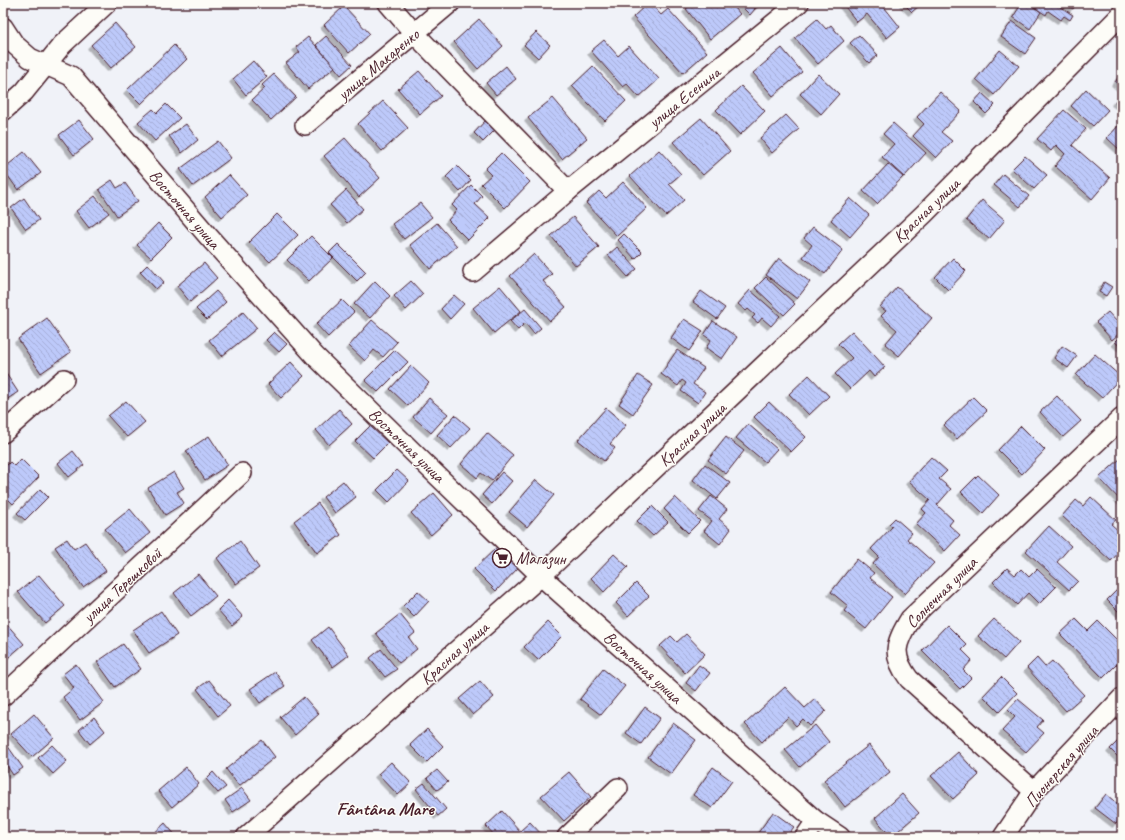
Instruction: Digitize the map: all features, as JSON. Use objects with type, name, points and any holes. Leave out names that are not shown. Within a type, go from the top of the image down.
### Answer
[{"type":"street","points":[[3,111],[24,92],[62,45],[107,3]]},
{"type":"street","points":[[388,3],[414,33],[568,191]]},
{"type":"street","name":"улица Макаренко","points":[[305,125],[450,3]]},
{"type":"street","name":"улица Есенина","points":[[473,272],[568,191],[799,3]]},
{"type":"street","name":"Красная улица","points":[[246,837],[541,576],[924,214],[1122,14]]},
{"type":"street","name":"Восточная улица","points":[[3,27],[14,44],[30,58],[71,76],[208,236],[316,356],[541,576],[816,821],[840,837]]},
{"type":"street","points":[[3,433],[64,379]]},
{"type":"street","name":"Солнечная улица","points":[[1034,791],[909,678],[900,666],[896,649],[901,633],[910,619],[1122,418]]},
{"type":"street","name":"улица Терешковой","points":[[3,696],[242,473]]},
{"type":"street","name":"Пионерская улица","points":[[1003,837],[1034,791],[1122,698]]},
{"type":"street","points":[[567,837],[618,788]]},
{"type":"street","points":[[805,837],[816,821]]},
{"type":"building","points":[[648,3],[650,3],[661,15],[668,9],[707,52],[683,73],[633,17]]},
{"type":"building","points":[[693,3],[731,3],[740,14],[710,39],[686,9]]},
{"type":"building","points":[[738,3],[749,3],[755,9],[750,15]]},
{"type":"building","points":[[749,3],[762,3],[755,9]]},
{"type":"building","points":[[842,3],[881,3],[900,27],[887,38],[867,14],[857,22]]},
{"type":"building","points":[[903,3],[922,3],[912,12]]},
{"type":"building","points":[[1022,3],[1028,3],[1041,12],[1030,29],[1013,17]]},
{"type":"building","points":[[1028,3],[1054,3],[1073,15],[1070,20],[1064,16],[1061,20],[1048,11],[1046,15]]},
{"type":"building","points":[[1063,3],[1077,3],[1073,9]]},
{"type":"building","points":[[344,6],[370,34],[349,53],[324,25]]},
{"type":"building","points":[[479,19],[503,46],[478,69],[454,42]]},
{"type":"building","points":[[817,19],[826,29],[831,25],[844,41],[818,64],[795,38]]},
{"type":"building","points":[[1012,21],[1036,38],[1025,54],[1001,37]]},
{"type":"building","points":[[115,23],[136,47],[111,68],[91,45]]},
{"type":"building","points":[[536,32],[550,45],[538,58],[524,45]]},
{"type":"building","points":[[859,35],[878,55],[869,63],[850,43]]},
{"type":"building","points":[[326,36],[352,65],[341,75],[316,45]]},
{"type":"building","points":[[308,37],[335,67],[308,89],[286,63],[300,52],[296,47]]},
{"type":"building","points":[[604,40],[618,56],[629,46],[659,79],[639,97],[627,84],[623,87],[591,51]]},
{"type":"building","points":[[174,45],[187,59],[141,104],[127,90]]},
{"type":"building","points":[[782,48],[802,72],[773,96],[753,73]]},
{"type":"building","points":[[1000,50],[1019,66],[994,95],[976,79]]},
{"type":"building","points":[[253,61],[267,77],[246,95],[233,79]]},
{"type":"building","points":[[506,66],[516,79],[496,95],[486,83]]},
{"type":"building","points":[[593,66],[626,101],[605,121],[572,86]]},
{"type":"building","points":[[419,71],[441,96],[420,114],[398,89]]},
{"type":"building","points":[[1122,73],[1122,88],[1115,82]]},
{"type":"building","points":[[274,74],[296,97],[271,120],[252,100],[265,88],[262,85]]},
{"type":"building","points":[[818,74],[839,94],[821,114],[800,94]]},
{"type":"building","points":[[741,86],[765,111],[740,135],[716,110]]},
{"type":"building","points":[[1086,89],[1108,110],[1093,126],[1071,106]]},
{"type":"building","points":[[940,92],[961,111],[941,132],[952,141],[936,158],[913,136],[924,124],[917,117]]},
{"type":"building","points":[[982,93],[995,105],[986,114],[974,102]]},
{"type":"building","points":[[1122,93],[1122,107],[1115,102]]},
{"type":"building","points":[[553,98],[587,138],[562,159],[528,118]]},
{"type":"building","points":[[383,101],[408,128],[382,151],[358,124]]},
{"type":"building","points":[[166,104],[180,118],[155,141],[138,122],[153,109],[157,113]]},
{"type":"building","points":[[1064,110],[1086,129],[1072,145],[1110,178],[1092,199],[1055,166],[1065,154],[1056,145],[1051,151],[1037,139]]},
{"type":"building","points":[[786,115],[799,129],[772,153],[760,138]]},
{"type":"building","points":[[701,118],[730,151],[703,175],[673,142]]},
{"type":"building","points":[[79,120],[94,139],[74,155],[59,135]]},
{"type":"building","points":[[485,121],[495,130],[483,142],[474,133]]},
{"type":"building","points":[[893,123],[926,153],[904,177],[882,157],[894,144],[883,134]]},
{"type":"building","points":[[186,124],[198,140],[182,153],[169,136]]},
{"type":"building","points":[[1120,124],[1122,126],[1121,151],[1107,138]]},
{"type":"building","points":[[345,138],[380,178],[359,197],[324,156]]},
{"type":"building","points":[[218,141],[231,158],[193,186],[180,169]]},
{"type":"building","points":[[659,150],[681,174],[669,184],[684,200],[666,216],[630,176]]},
{"type":"building","points":[[24,152],[41,173],[18,190],[3,169]]},
{"type":"building","points":[[501,153],[530,182],[505,208],[481,184],[491,175],[485,169]]},
{"type":"building","points":[[1025,156],[1047,175],[1034,189],[1012,169]]},
{"type":"building","points":[[888,164],[903,177],[877,204],[863,191]]},
{"type":"building","points":[[457,166],[471,180],[460,192],[446,177]]},
{"type":"building","points":[[1003,174],[1029,196],[1020,207],[994,185]]},
{"type":"building","points":[[229,175],[247,195],[222,217],[205,197]]},
{"type":"building","points":[[112,180],[117,188],[125,183],[138,201],[117,216],[99,189]]},
{"type":"building","points":[[623,182],[647,208],[617,236],[586,203],[599,191],[606,198]]},
{"type":"building","points":[[471,185],[482,196],[475,204],[490,218],[468,240],[448,220],[457,210],[452,205]]},
{"type":"building","points":[[346,190],[363,209],[347,223],[330,205]]},
{"type":"building","points":[[95,196],[109,213],[89,228],[76,211]]},
{"type":"building","points":[[24,198],[39,220],[26,229],[11,208]]},
{"type":"building","points":[[850,198],[869,215],[850,237],[831,220]]},
{"type":"building","points":[[982,200],[1005,220],[989,239],[966,220]]},
{"type":"building","points":[[420,203],[432,217],[404,239],[392,224]]},
{"type":"building","points":[[277,214],[298,235],[270,262],[249,242]]},
{"type":"building","points":[[573,217],[599,247],[576,266],[551,236]]},
{"type":"building","points":[[158,223],[172,237],[151,258],[137,245]]},
{"type":"building","points":[[437,223],[457,246],[430,269],[410,245]]},
{"type":"building","points":[[813,227],[843,250],[825,274],[803,257],[812,245],[804,238]]},
{"type":"building","points":[[624,234],[642,252],[635,259],[618,240]]},
{"type":"building","points":[[311,236],[333,258],[309,281],[287,260]]},
{"type":"building","points":[[338,244],[366,272],[357,281],[329,253]]},
{"type":"building","points":[[617,247],[637,269],[628,277],[608,255]]},
{"type":"building","points":[[534,254],[552,274],[543,281],[566,307],[550,321],[510,276]]},
{"type":"building","points":[[779,258],[810,282],[797,299],[766,275]]},
{"type":"building","points":[[953,258],[966,271],[948,290],[935,277]]},
{"type":"building","points":[[204,263],[217,278],[190,302],[177,286]]},
{"type":"building","points":[[148,264],[164,282],[156,289],[140,272]]},
{"type":"building","points":[[766,277],[795,304],[784,315],[755,288]]},
{"type":"building","points":[[375,281],[390,296],[370,318],[354,304]]},
{"type":"building","points":[[411,281],[423,294],[406,310],[394,296]]},
{"type":"building","points":[[1104,282],[1112,287],[1106,296],[1099,292]]},
{"type":"building","points":[[500,286],[521,311],[494,333],[473,308]]},
{"type":"building","points":[[897,287],[932,318],[899,356],[885,344],[897,330],[881,316],[886,311],[880,307]]},
{"type":"building","points":[[750,290],[780,316],[771,326],[762,318],[758,323],[752,318],[755,315],[748,309],[746,311],[738,304]]},
{"type":"building","points":[[216,291],[226,302],[207,320],[196,309]]},
{"type":"building","points":[[701,291],[725,308],[717,319],[693,302]]},
{"type":"building","points":[[454,295],[464,304],[450,319],[441,309]]},
{"type":"building","points":[[342,300],[354,312],[328,337],[316,324]]},
{"type":"building","points":[[525,309],[541,328],[534,334],[525,323],[518,330],[510,321]]},
{"type":"building","points":[[243,312],[257,328],[222,356],[209,340]]},
{"type":"building","points":[[1108,312],[1117,322],[1121,319],[1122,320],[1122,331],[1112,340],[1096,322]]},
{"type":"building","points":[[47,318],[71,352],[41,373],[18,339]]},
{"type":"building","points":[[684,319],[703,331],[689,351],[671,338]]},
{"type":"building","points":[[372,320],[397,342],[383,357],[374,350],[365,361],[349,346]]},
{"type":"building","points":[[713,321],[737,337],[722,359],[706,348],[711,340],[704,335]]},
{"type":"building","points":[[852,331],[885,367],[874,377],[869,371],[850,389],[835,374],[852,358],[838,344]]},
{"type":"building","points":[[274,332],[287,344],[279,352],[266,340]]},
{"type":"building","points":[[1122,335],[1122,348],[1115,342]]},
{"type":"building","points":[[1062,346],[1077,356],[1068,368],[1054,358]]},
{"type":"building","points":[[395,350],[408,362],[378,392],[365,380]]},
{"type":"building","points":[[677,350],[704,368],[693,384],[705,392],[698,403],[681,391],[686,383],[682,380],[678,386],[661,374]]},
{"type":"building","points":[[1095,354],[1121,377],[1102,398],[1076,375]]},
{"type":"building","points":[[291,362],[304,376],[281,398],[268,384]]},
{"type":"building","points":[[411,366],[429,383],[408,406],[390,389]]},
{"type":"building","points":[[3,369],[18,392],[3,402]]},
{"type":"building","points":[[638,375],[653,385],[633,414],[619,404]]},
{"type":"building","points":[[809,375],[829,396],[809,415],[789,394]]},
{"type":"building","points":[[1057,396],[1081,421],[1063,437],[1040,412]]},
{"type":"building","points":[[973,397],[987,411],[957,439],[944,425]]},
{"type":"building","points":[[429,398],[448,414],[431,433],[413,417]]},
{"type":"building","points":[[126,401],[145,422],[127,437],[108,416]]},
{"type":"building","points":[[769,402],[806,437],[791,452],[754,417]]},
{"type":"building","points":[[606,408],[626,425],[610,444],[615,448],[604,461],[578,440]]},
{"type":"building","points":[[339,409],[352,424],[329,445],[316,430]]},
{"type":"building","points":[[455,415],[470,428],[451,448],[437,435]]},
{"type":"building","points":[[748,424],[777,449],[765,462],[736,438]]},
{"type":"building","points":[[370,426],[388,443],[373,458],[355,441]]},
{"type":"building","points":[[1021,426],[1045,450],[1022,474],[998,450]]},
{"type":"building","points":[[487,433],[513,455],[492,481],[481,473],[477,478],[461,464]]},
{"type":"building","points":[[209,436],[228,465],[205,480],[186,451]]},
{"type":"building","points":[[726,437],[744,451],[726,474],[708,460]]},
{"type":"building","points":[[73,451],[84,465],[69,477],[58,463]]},
{"type":"building","points":[[931,457],[947,471],[939,479],[951,489],[937,505],[953,520],[949,525],[960,535],[945,551],[916,524],[926,513],[922,509],[930,500],[909,481]]},
{"type":"building","points":[[1121,458],[1122,459],[1122,502],[1099,478]]},
{"type":"building","points":[[21,459],[39,477],[13,504],[3,494],[3,469],[10,462],[14,466]]},
{"type":"building","points":[[705,464],[730,483],[717,499],[693,480]]},
{"type":"building","points":[[397,470],[409,481],[389,502],[377,490]]},
{"type":"building","points":[[174,472],[184,488],[177,492],[184,503],[165,515],[148,488]]},
{"type":"building","points":[[502,472],[512,481],[492,504],[482,495]]},
{"type":"building","points":[[978,475],[999,495],[983,513],[961,492]]},
{"type":"building","points":[[536,480],[554,495],[527,527],[509,512]]},
{"type":"building","points":[[343,481],[356,497],[335,513],[323,497]]},
{"type":"building","points":[[40,489],[48,497],[25,520],[17,513]]},
{"type":"building","points":[[434,493],[453,515],[431,535],[411,513]]},
{"type":"building","points":[[711,496],[727,509],[719,519],[731,529],[720,544],[704,531],[712,521],[699,511]]},
{"type":"building","points":[[675,497],[700,521],[688,533],[664,509]]},
{"type":"building","points":[[1091,497],[1116,520],[1111,524],[1122,534],[1122,549],[1111,561],[1062,516],[1076,500],[1083,506]]},
{"type":"building","points":[[318,503],[341,535],[317,553],[294,521]]},
{"type":"building","points":[[652,506],[668,522],[653,536],[637,521]]},
{"type":"building","points":[[130,509],[150,533],[125,553],[105,529]]},
{"type":"building","points":[[895,518],[912,533],[907,539],[934,563],[905,594],[873,564],[879,557],[871,549],[892,527],[889,524]]},
{"type":"building","points":[[1049,526],[1071,546],[1057,562],[1078,581],[1069,590],[1026,551]]},
{"type":"building","points":[[67,539],[74,549],[85,542],[106,571],[83,587],[55,547]]},
{"type":"building","points":[[240,541],[259,568],[236,584],[217,558]]},
{"type":"building","points":[[497,547],[518,568],[496,591],[474,569]]},
{"type":"building","points":[[614,554],[628,567],[604,592],[591,578]]},
{"type":"building","points":[[857,559],[874,573],[870,578],[892,597],[866,629],[844,611],[848,606],[831,592]]},
{"type":"building","points":[[1007,568],[1015,575],[1021,569],[1029,577],[1037,569],[1056,587],[1039,604],[1028,593],[1017,605],[993,582]]},
{"type":"building","points":[[198,574],[216,596],[191,616],[174,593]]},
{"type":"building","points":[[39,575],[65,606],[45,623],[18,592]]},
{"type":"building","points":[[636,583],[649,596],[628,616],[616,603]]},
{"type":"building","points":[[1122,585],[1122,615],[1107,600]]},
{"type":"building","points":[[418,591],[429,601],[414,617],[403,606]]},
{"type":"building","points":[[228,600],[243,617],[232,626],[218,610]]},
{"type":"building","points":[[161,611],[177,635],[149,653],[133,630]]},
{"type":"building","points":[[400,614],[415,633],[409,638],[417,649],[399,663],[376,633]]},
{"type":"building","points":[[994,619],[1019,642],[1004,659],[978,636]]},
{"type":"building","points":[[1076,619],[1088,631],[1098,621],[1122,645],[1122,659],[1103,678],[1060,634]]},
{"type":"building","points":[[5,622],[24,644],[3,662],[3,623]]},
{"type":"building","points":[[548,622],[562,636],[538,660],[524,647]]},
{"type":"building","points":[[947,625],[967,645],[962,650],[972,660],[963,670],[971,678],[960,689],[922,651]]},
{"type":"building","points":[[328,627],[349,655],[333,667],[312,640]]},
{"type":"building","points":[[686,634],[705,654],[685,673],[660,646],[671,636],[677,642]]},
{"type":"building","points":[[123,644],[141,669],[115,687],[97,662]]},
{"type":"building","points":[[381,649],[397,669],[385,677],[370,658]]},
{"type":"building","points":[[1037,658],[1045,667],[1052,661],[1084,695],[1066,711],[1027,668]]},
{"type":"building","points":[[76,664],[104,702],[80,720],[63,697],[74,688],[63,674]]},
{"type":"building","points":[[699,665],[710,673],[696,691],[686,683]]},
{"type":"building","points":[[603,669],[625,686],[601,715],[580,699]]},
{"type":"building","points":[[275,672],[285,686],[260,703],[250,689]]},
{"type":"building","points":[[1001,677],[1017,693],[999,712],[983,696]]},
{"type":"building","points":[[209,680],[230,706],[218,716],[197,689]]},
{"type":"building","points":[[480,681],[494,697],[473,715],[459,699]]},
{"type":"building","points":[[785,687],[805,708],[815,699],[826,711],[810,726],[803,719],[796,726],[788,717],[762,742],[745,724]]},
{"type":"building","points":[[304,697],[319,714],[295,735],[280,717]]},
{"type":"building","points":[[1018,699],[1043,720],[1037,727],[1044,733],[1026,752],[1002,731],[1015,717],[1008,710]]},
{"type":"building","points":[[645,707],[660,718],[641,744],[626,733]]},
{"type":"building","points":[[34,714],[54,738],[32,757],[11,734]]},
{"type":"building","points":[[94,717],[105,731],[90,744],[79,730]]},
{"type":"building","points":[[673,723],[696,740],[671,774],[648,757]]},
{"type":"building","points":[[815,725],[829,742],[800,767],[785,750]]},
{"type":"building","points":[[427,729],[443,746],[427,762],[410,745]]},
{"type":"building","points":[[1122,737],[1122,761],[1110,749]]},
{"type":"building","points":[[262,740],[275,757],[239,786],[226,769]]},
{"type":"building","points":[[7,745],[23,768],[13,775],[3,760],[3,748]]},
{"type":"building","points":[[52,745],[67,761],[53,774],[38,758]]},
{"type":"building","points":[[869,745],[890,772],[845,807],[824,780]]},
{"type":"building","points":[[958,752],[979,775],[953,799],[931,776]]},
{"type":"building","points":[[391,762],[411,783],[398,795],[378,774]]},
{"type":"building","points":[[186,767],[199,784],[172,807],[158,791]]},
{"type":"building","points":[[713,767],[732,781],[712,808],[693,795]]},
{"type":"building","points":[[437,770],[448,782],[437,790],[427,778]]},
{"type":"building","points":[[213,772],[226,787],[218,793],[206,779]]},
{"type":"building","points":[[569,772],[591,797],[564,821],[541,796]]},
{"type":"building","points":[[424,783],[446,809],[438,816],[416,789]]},
{"type":"building","points":[[242,788],[251,800],[233,812],[225,800]]},
{"type":"building","points":[[902,794],[919,813],[891,837],[875,818]]},
{"type":"building","points":[[1106,794],[1122,808],[1122,817],[1116,824],[1095,808]]},
{"type":"building","points":[[502,811],[520,831],[530,822],[544,837],[496,837],[486,826]]},
{"type":"building","points":[[773,812],[794,827],[786,837],[755,837]]},
{"type":"building","points":[[165,823],[177,837],[150,837]]},
{"type":"place","name":"Магазин","points":[[502,558]]},
{"type":"district","name":"Fântâna Mare","points":[[385,808]]}]
